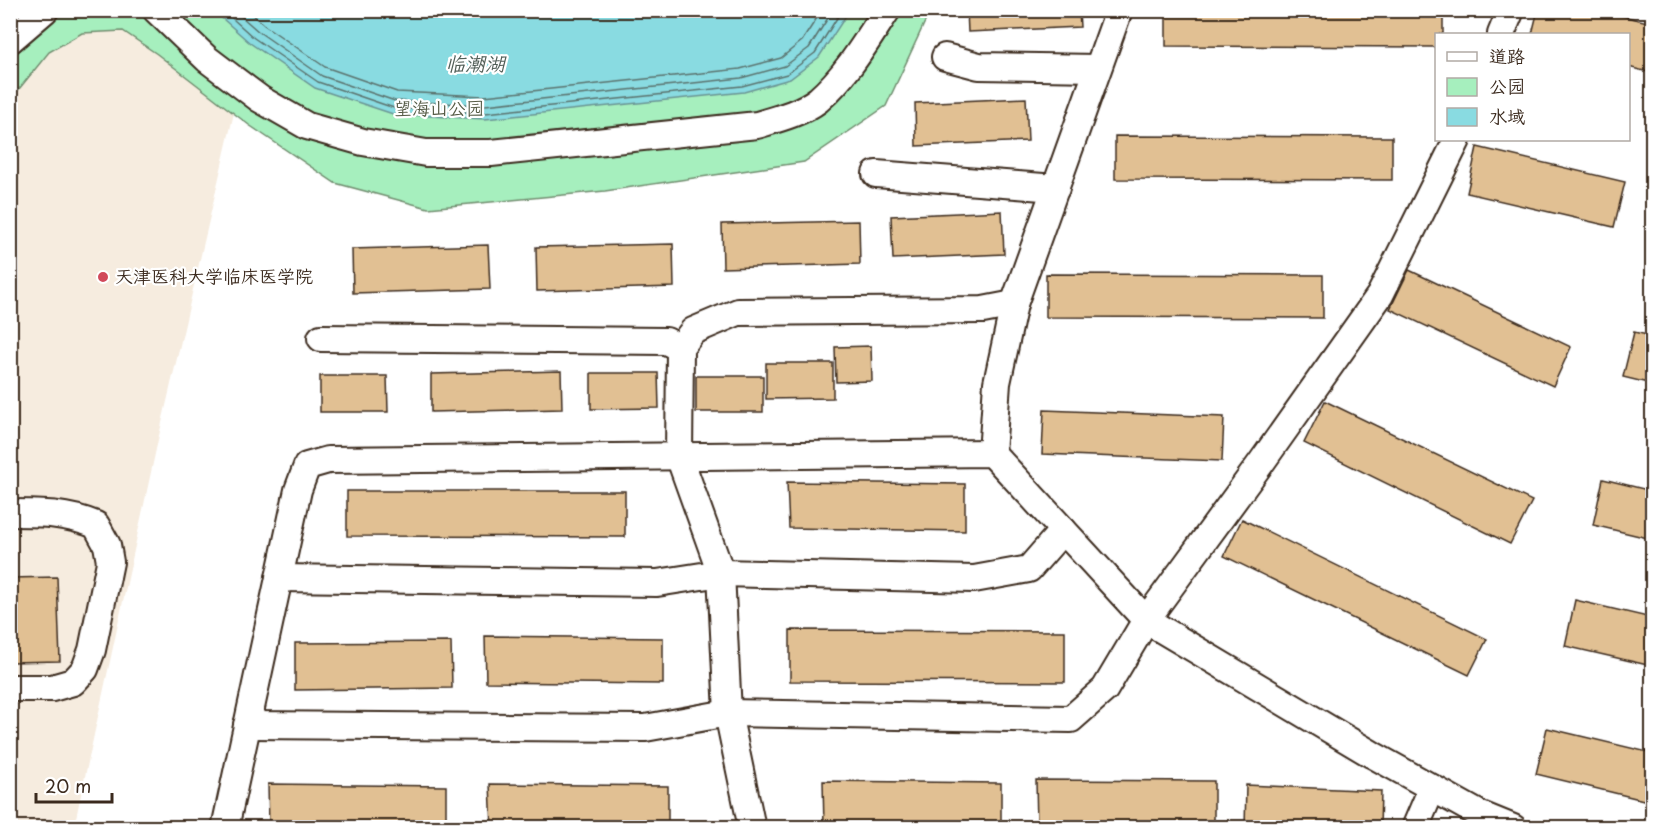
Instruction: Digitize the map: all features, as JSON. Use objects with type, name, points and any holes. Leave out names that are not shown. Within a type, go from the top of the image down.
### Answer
[{"type":"street","points":[[10,40],[45,10]]},
{"type":"street","points":[[156,10],[207,59],[260,99],[307,126],[363,142],[426,153],[491,153],[757,125],[787,116],[816,101],[846,72],[887,10]]},
{"type":"street","points":[[1119,10],[1014,304],[997,383],[992,453],[1146,620],[1373,755],[1482,815],[1513,828]]},
{"type":"street","points":[[1501,33],[1511,10]]},
{"type":"street","points":[[945,57],[979,66],[1097,68]]},
{"type":"street","points":[[247,725],[645,728],[728,713],[1071,719],[1104,689],[1146,620],[1380,295],[1457,141]]},
{"type":"street","points":[[876,174],[1056,188]]},
{"type":"street","points":[[752,828],[728,713],[721,573],[679,456],[680,348],[693,331],[738,312],[983,310],[1014,304]]},
{"type":"street","points":[[321,338],[666,341],[680,348]]},
{"type":"street","points":[[225,828],[297,490],[307,466],[328,460],[992,453]]},
{"type":"street","points":[[10,513],[50,513],[74,516],[96,525],[106,545],[110,562],[92,650],[85,669],[73,682],[52,688],[10,688]]},
{"type":"street","points":[[279,578],[657,583],[721,573],[974,579],[1029,569],[1063,530]]},
{"type":"street","points":[[1415,828],[1432,788]]},
{"type":"shaded area","name":"天津医科大学临床医学院","points":[[123,30],[234,113],[158,440],[74,827],[11,828],[11,99],[49,52],[82,33]]},
{"type":"green space","name":"望海山公园","points":[[11,11],[930,11],[886,106],[804,162],[605,191],[428,208],[335,183],[249,125],[157,54],[123,31],[82,33],[49,52],[11,99]]},
{"type":"water","name":"临潮湖","points":[[214,11],[849,11],[819,57],[790,79],[744,92],[485,119],[393,114],[315,88],[250,43]]},
{"type":"building","points":[[967,10],[1079,10],[1080,27],[968,32]]},
{"type":"building","points":[[1166,10],[1443,10],[1443,33],[1435,33],[1435,47],[1166,46]]},
{"type":"building","points":[[1538,10],[1598,10],[1652,23],[1652,73],[1630,68],[1630,33],[1532,33]]},
{"type":"building","points":[[1026,98],[1028,141],[916,146],[915,103]]},
{"type":"building","points":[[1115,136],[1392,137],[1392,180],[1115,179]]},
{"type":"building","points":[[1477,147],[1625,182],[1614,227],[1467,193]]},
{"type":"building","points":[[1002,211],[1004,254],[893,259],[891,216]]},
{"type":"building","points":[[859,221],[860,264],[723,268],[722,224]]},
{"type":"building","points":[[673,244],[674,287],[537,291],[536,247]]},
{"type":"building","points":[[488,245],[490,289],[353,293],[352,249]]},
{"type":"building","points":[[1409,270],[1571,347],[1553,386],[1390,309]]},
{"type":"building","points":[[1046,274],[1323,275],[1323,318],[1046,317]]},
{"type":"building","points":[[1634,332],[1652,336],[1652,384],[1623,377]]},
{"type":"building","points":[[871,346],[872,381],[836,382],[835,347]]},
{"type":"building","points":[[766,363],[833,363],[833,398],[766,399]]},
{"type":"building","points":[[561,371],[562,409],[431,412],[431,374]]},
{"type":"building","points":[[591,373],[658,373],[659,408],[591,409]]},
{"type":"building","points":[[320,376],[387,376],[388,412],[320,412]]},
{"type":"building","points":[[696,376],[763,376],[763,412],[696,412]]},
{"type":"building","points":[[1325,401],[1532,501],[1510,544],[1304,443]]},
{"type":"building","points":[[1044,410],[1224,417],[1222,461],[1042,454]]},
{"type":"building","points":[[1603,479],[1652,491],[1652,539],[1593,525]]},
{"type":"building","points":[[787,482],[965,484],[965,531],[789,528]]},
{"type":"building","points":[[347,491],[625,491],[625,537],[347,536]]},
{"type":"building","points":[[1242,519],[1487,639],[1469,675],[1224,556]]},
{"type":"building","points":[[57,577],[60,661],[10,662],[10,578]]},
{"type":"building","points":[[1575,600],[1652,618],[1652,666],[1565,646]]},
{"type":"building","points":[[790,630],[1065,631],[1065,682],[790,681]]},
{"type":"building","points":[[485,636],[663,638],[663,684],[486,682]]},
{"type":"building","points":[[451,642],[452,688],[295,690],[295,643]]},
{"type":"building","points":[[1547,728],[1652,753],[1652,802],[1536,774]]},
{"type":"building","points":[[1036,780],[1214,781],[1214,827],[1037,826]]},
{"type":"building","points":[[823,781],[1001,783],[1001,828],[824,827]]},
{"type":"building","points":[[268,784],[446,786],[446,828],[269,828]]},
{"type":"building","points":[[490,784],[668,786],[668,828],[492,828]]},
{"type":"building","points":[[1246,785],[1381,791],[1380,828],[1245,828]]},
{"type":"place","name":"天津医科大学临床医学院","points":[[103,277]]}]
